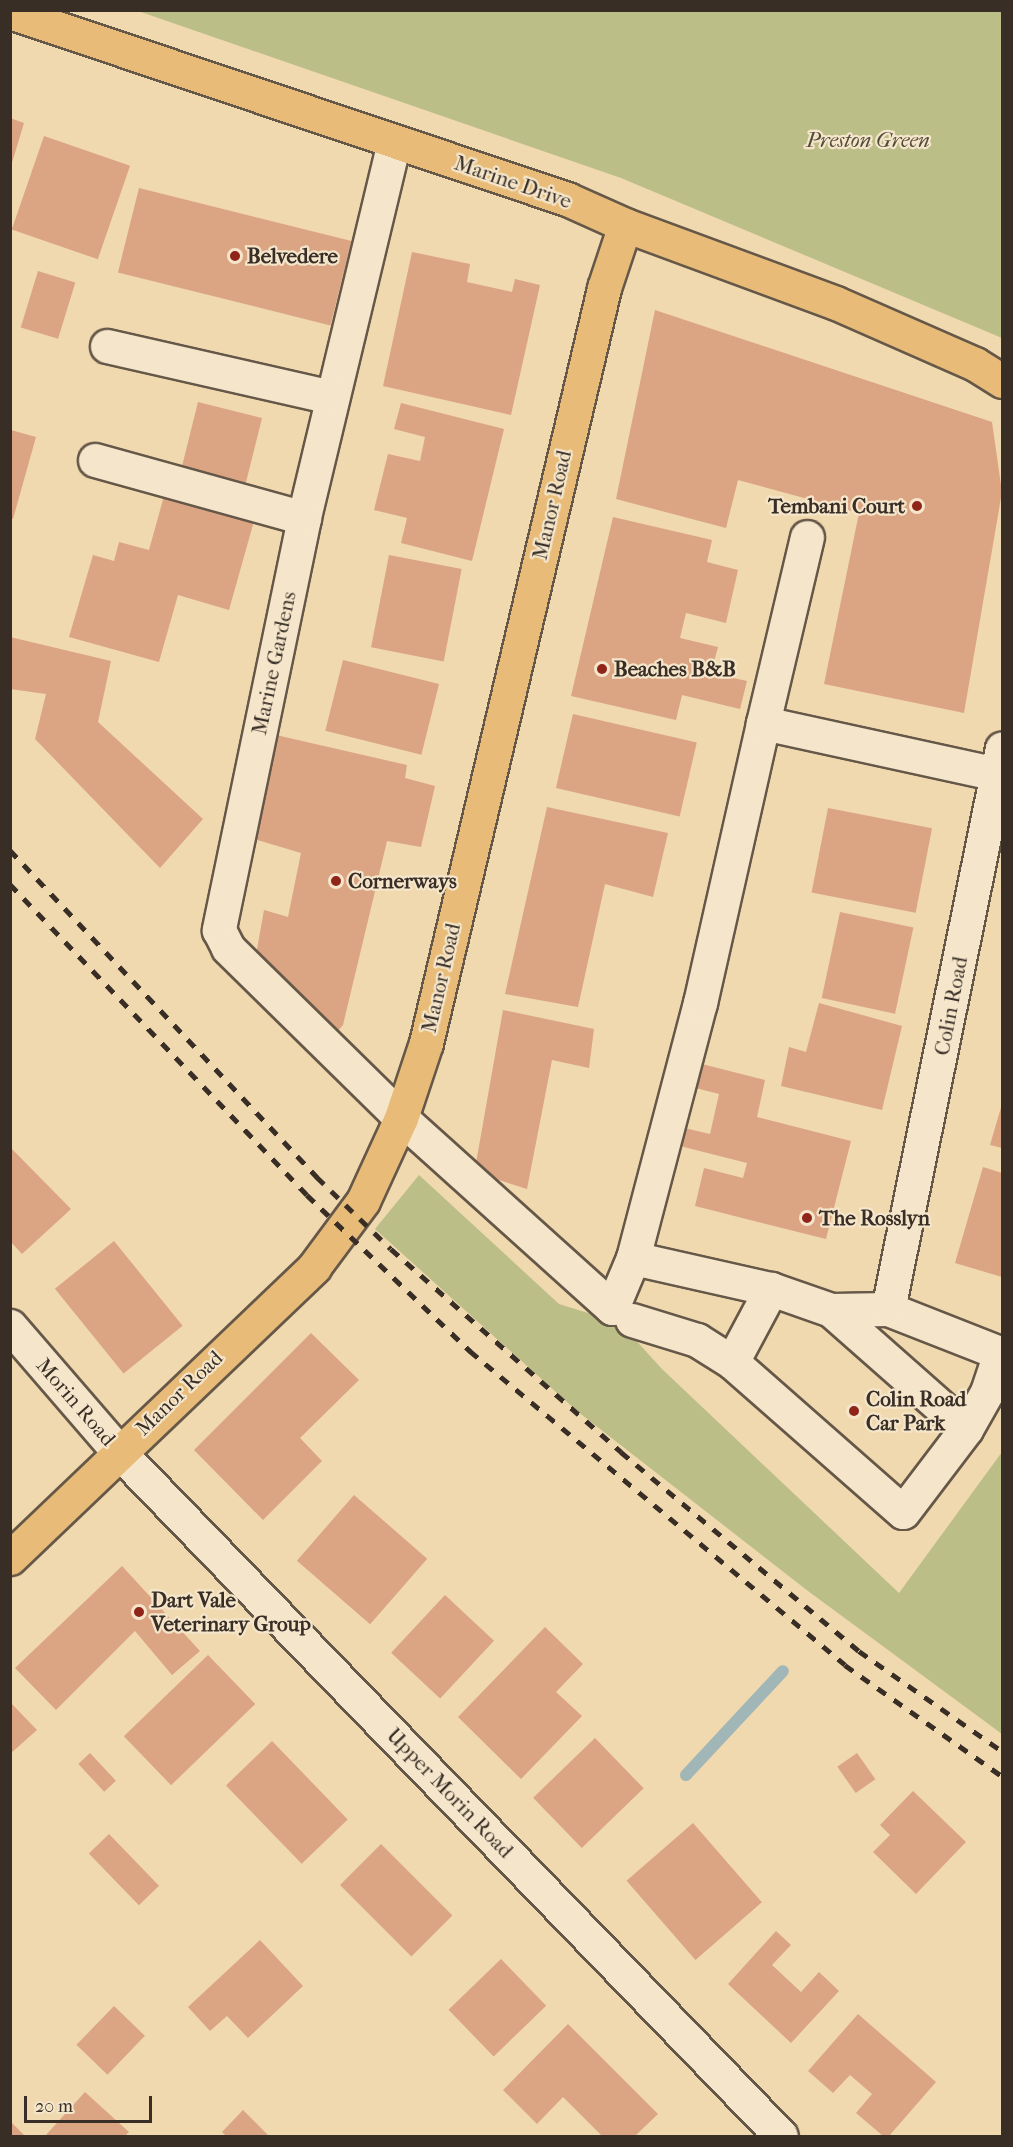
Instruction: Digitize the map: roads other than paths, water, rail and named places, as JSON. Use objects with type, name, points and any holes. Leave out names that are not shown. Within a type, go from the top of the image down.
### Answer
[{"type":"main road","name":"Marine Drive","points":[[10,12],[567,199],[625,225],[836,303],[975,364],[1002,381]]},
{"type":"main road","name":"Manor Road","points":[[10,1558],[118,1451],[314,1267],[363,1201],[401,1118],[426,1043],[604,288],[625,225]]},
{"type":"street","name":"Marine Gardens","points":[[394,142],[304,518],[219,930],[228,948],[401,1118],[612,1308],[633,1258]]},
{"type":"street","points":[[107,346],[332,397]]},
{"type":"street","points":[[95,460],[304,518]]},
{"type":"street","points":[[632,1320],[697,1340],[732,1362],[903,1512],[966,1429],[987,1392],[1001,1352],[888,1309],[831,1310],[771,1289],[633,1258],[700,1003],[762,723],[807,537]]},
{"type":"street","points":[[762,723],[999,776]]},
{"type":"street","name":"Colin Road","points":[[888,1309],[999,776]]},
{"type":"street","points":[[732,1362],[771,1289]]},
{"type":"street","points":[[831,1310],[966,1429]]},
{"type":"street","name":"Morin Road","points":[[10,1326],[118,1451]]},
{"type":"street","name":"Upper Morin Road","points":[[118,1451],[781,2136]]},
{"type":"waterway","points":[[686,1775],[783,1671]]},
{"type":"railway","points":[[10,850],[317,1177],[391,1249],[621,1452],[859,1651],[1002,1751]]},
{"type":"railway","points":[[10,884],[307,1195],[470,1351],[845,1665],[1002,1776]]},
{"type":"place","name":"Belvedere","points":[[235,256]]},
{"type":"place","name":"Tembani Court","points":[[917,506]]},
{"type":"place","name":"Beaches B&B","points":[[602,669]]},
{"type":"place","name":"Cornerways","points":[[336,881]]},
{"type":"place","name":"The Rosslyn","points":[[807,1218]]},
{"type":"place","name":"Colin Road Car Park","points":[[854,1411]]},
{"type":"place","name":"Dart Vale Veterinary Group","points":[[139,1612]]},
{"type":"park label","name":"Preston Green","points":[[868,140]]}]
